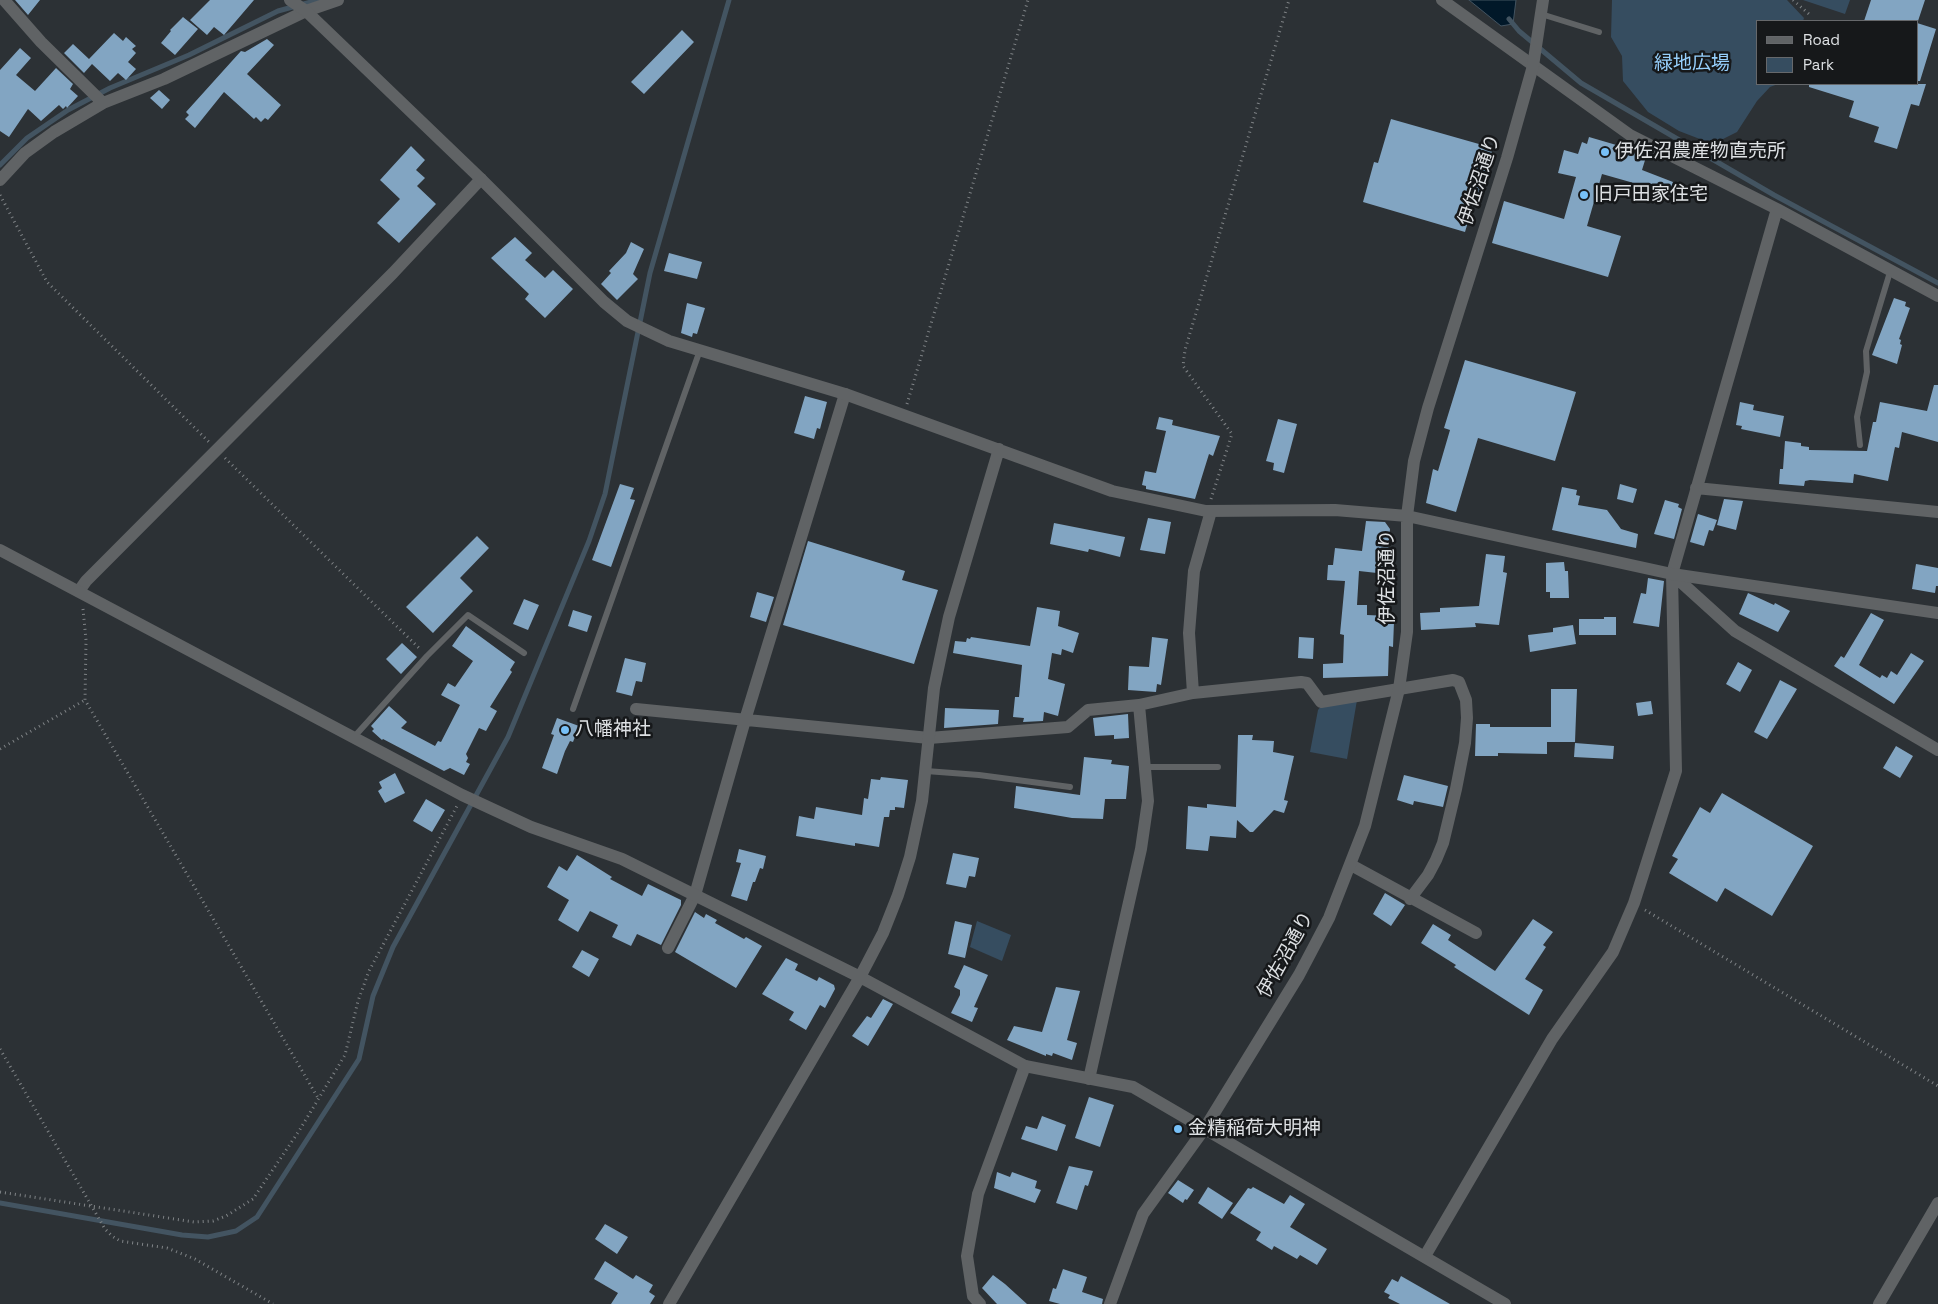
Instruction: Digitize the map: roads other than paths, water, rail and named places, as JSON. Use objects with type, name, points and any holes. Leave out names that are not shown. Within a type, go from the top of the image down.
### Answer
[{"type":"street","points":[[4,0],[41,42],[103,103]]},
{"type":"street","points":[[290,0],[306,11],[482,179],[604,302],[627,321],[648,332],[700,350],[845,394],[1112,491],[1208,511],[1334,510],[1407,516],[1672,574],[1938,613]]},
{"type":"street","points":[[0,180],[25,153],[54,132],[103,103],[164,79],[306,11],[338,0]]},
{"type":"street","points":[[1442,0],[1630,135],[1777,209],[1890,272],[1938,296]]},
{"type":"street","name":"伊佐沼通り","points":[[1110,1304],[1143,1214],[1204,1128],[1299,975],[1329,918],[1365,826],[1399,689],[1407,632],[1407,516],[1414,461],[1428,408],[1507,158],[1533,66],[1542,0]]},
{"type":"street","points":[[79,592],[86,581],[218,450],[482,179]]},
{"type":"street","points":[[1425,1256],[1552,1039],[1613,952],[1634,903],[1676,771],[1672,574],[1777,209]]},
{"type":"street","points":[[668,948],[695,895],[745,720],[845,394]]},
{"type":"street","points":[[669,1304],[860,977],[883,933],[898,895],[910,857],[926,771],[934,688],[949,617],[999,449]]},
{"type":"street","points":[[1696,488],[1938,512]]},
{"type":"street","points":[[1193,693],[1189,633],[1194,571],[1208,511]]},
{"type":"street","points":[[0,550],[462,795],[531,827],[622,859],[860,977],[1025,1066],[1133,1087],[1505,1304]]},
{"type":"street","points":[[1672,574],[1735,631],[1938,750]]},
{"type":"street","points":[[636,709],[929,738],[1068,727],[1088,710],[1139,705],[1193,693],[1301,682],[1307,683],[1321,702],[1453,680],[1460,682],[1466,700],[1466,743],[1443,844],[1428,875],[1410,899]]},
{"type":"street","points":[[1089,1079],[1141,850],[1148,801],[1139,705]]},
{"type":"street","points":[[1351,865],[1476,934]]},
{"type":"street","points":[[980,1304],[973,1296],[967,1256],[977,1201],[1025,1066]]},
{"type":"street","points":[[1878,1304],[1938,1203]]},
{"type":"lane","points":[[1540,14],[1599,32]]},
{"type":"lane","points":[[1860,444],[1857,417],[1867,372],[1866,351],[1890,272]]},
{"type":"lane","points":[[573,709],[700,350]]},
{"type":"lane","points":[[354,737],[427,656],[468,615],[524,652]]},
{"type":"lane","points":[[1144,767],[1218,767]]},
{"type":"lane","points":[[926,771],[979,775],[1070,787]]},
{"type":"waterway","points":[[0,165],[27,138],[68,110],[110,88],[189,55],[278,11],[318,0]]},
{"type":"waterway","points":[[0,1203],[182,1235],[208,1237],[236,1231],[257,1217],[359,1059],[373,996],[393,947],[508,737],[589,541],[605,494],[650,273],[729,0]]},
{"type":"waterway","points":[[1509,19],[1519,31],[1581,83],[1774,195],[1938,283]]},
{"type":"place","name":"伊佐沼農産物直売所","points":[[1605,152]]},
{"type":"place","name":"旧戸田家住宅","points":[[1584,195]]},
{"type":"place","name":"八幡神社","points":[[565,730]]},
{"type":"place","name":"金精稲荷大明神","points":[[1178,1129]]},
{"type":"park label","name":"緑地広場","points":[[1692,64]]}]
